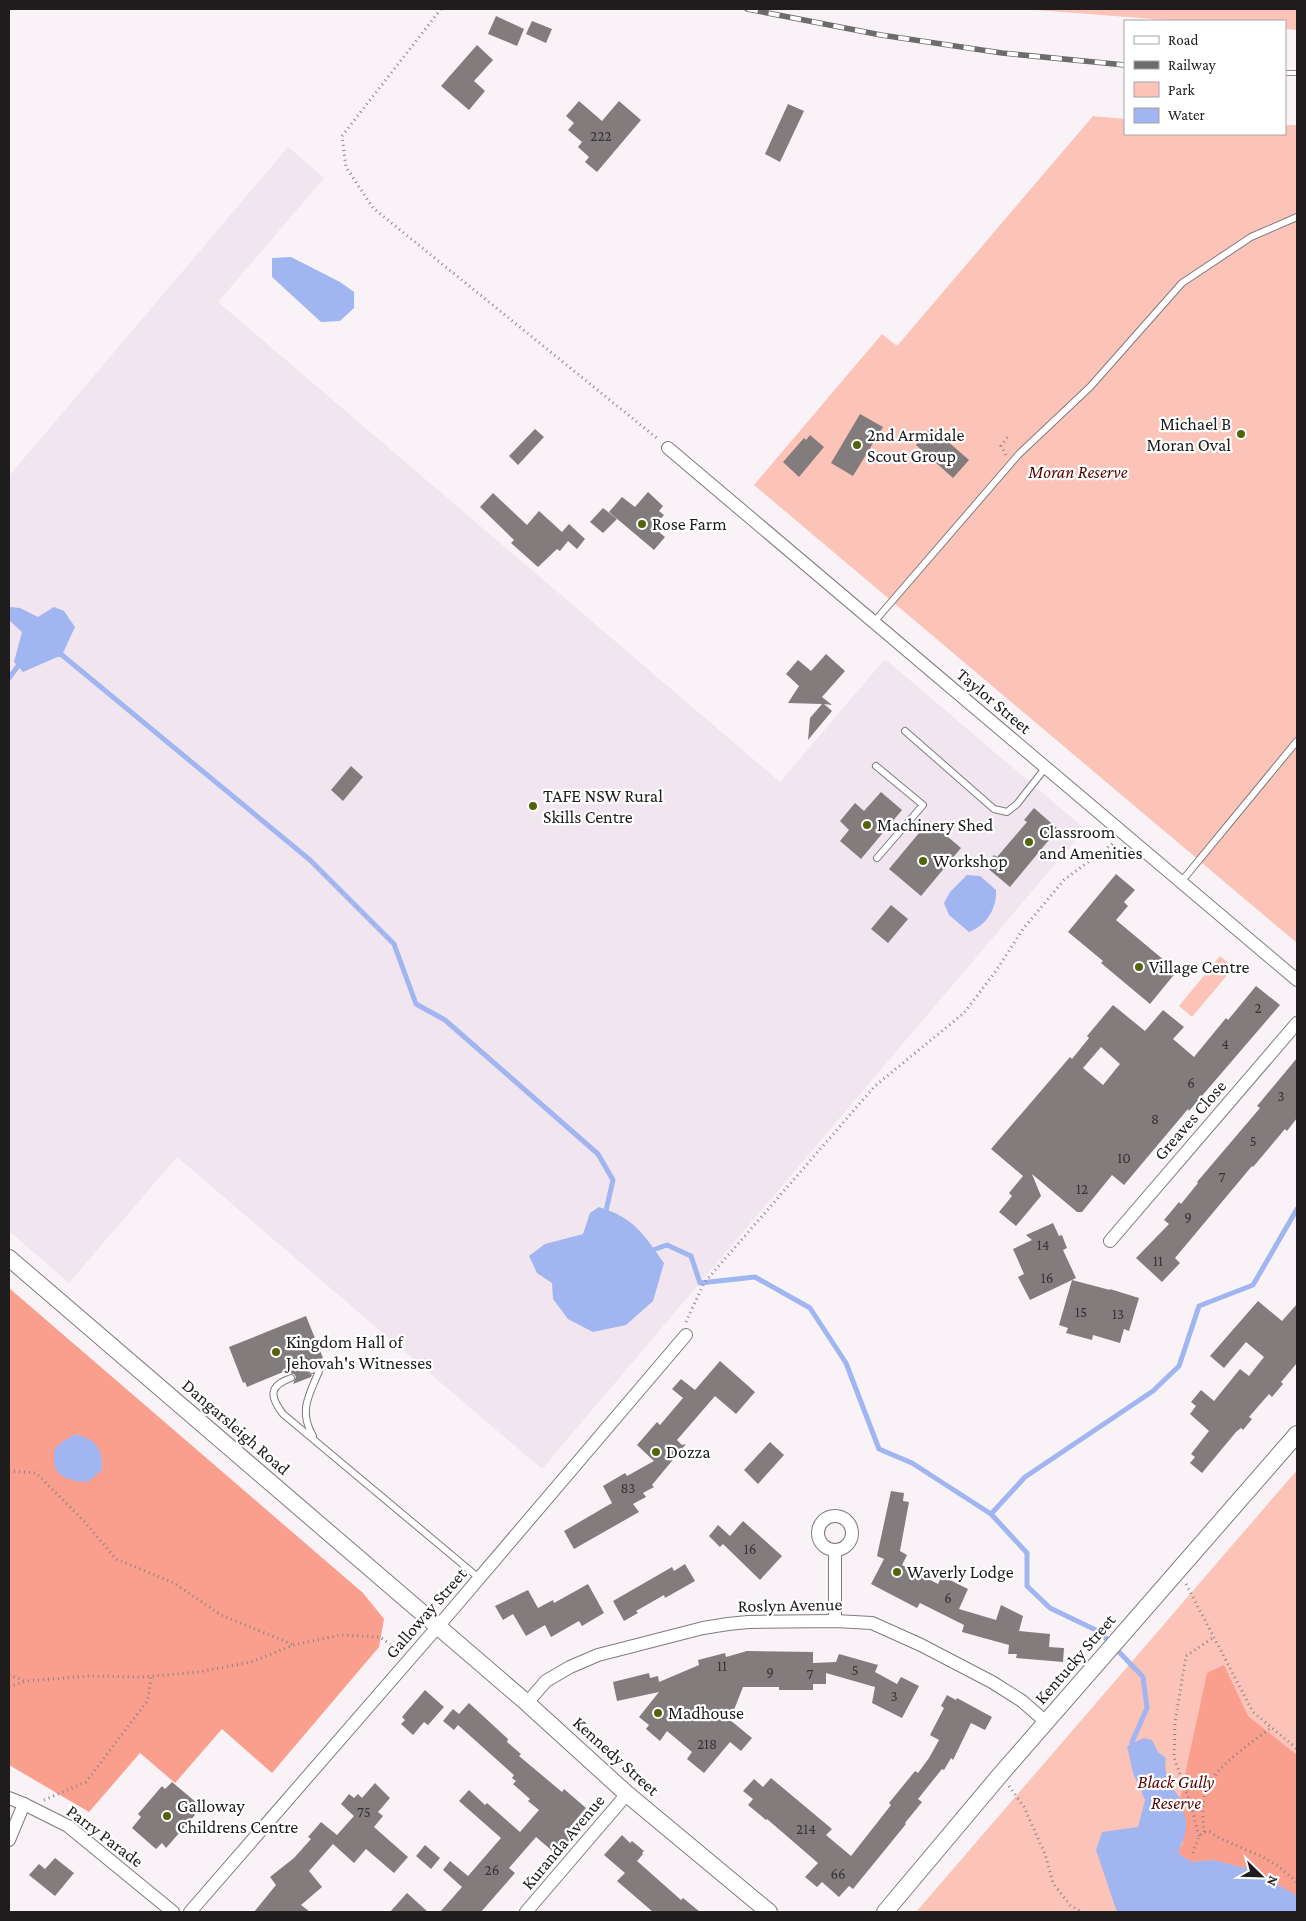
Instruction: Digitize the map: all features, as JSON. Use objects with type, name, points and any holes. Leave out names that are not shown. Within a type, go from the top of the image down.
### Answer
[{"type":"street","name":"Taylor Street","points":[[668,448],[1297,980]]},
{"type":"street","name":"Greaves Close","points":[[1110,1241],[1297,1023]]},
{"type":"street","name":"Dangarsleigh Road","points":[[9,1258],[437,1627]]},
{"type":"street","name":"Galloway Street","points":[[190,1912],[437,1627],[686,1335]]},
{"type":"street","name":"Kentucky Street","points":[[885,1912],[1046,1722],[1297,1434]]},
{"type":"street","points":[[835,1621],[836,1550]]},
{"type":"street","name":"Roslyn Avenue","points":[[527,1703],[546,1681],[570,1667],[598,1655],[703,1628],[728,1624],[835,1621],[872,1623],[921,1645],[992,1682],[1022,1702],[1046,1722]]},
{"type":"street","name":"Kennedy Street","points":[[437,1627],[527,1703],[627,1794],[769,1912]]},
{"type":"street","name":"Kuranda Avenue","points":[[526,1912],[627,1794]]},
{"type":"street","name":"Parry Parade","points":[[9,1798],[68,1826],[174,1912]]},
{"type":"street","points":[[9,1840],[24,1804]]},
{"type":"lane","points":[[874,622],[1019,454],[1090,387],[1182,284],[1251,237],[1297,217]]},
{"type":"lane","points":[[905,731],[994,809],[1007,812],[1017,804],[1046,768]]},
{"type":"lane","points":[[1181,882],[1297,741]]},
{"type":"lane","points":[[876,766],[923,805],[877,858]]},
{"type":"lane","points":[[312,1370],[323,1365],[305,1405],[305,1415],[309,1429],[315,1440]]},
{"type":"lane","points":[[290,1378],[280,1381],[274,1388],[275,1403],[284,1414],[479,1578]]},
{"type":"path","points":[[441,9],[342,136],[346,167],[372,208],[668,448]]},
{"type":"path","points":[[1009,435],[1001,446],[1011,464]]},
{"type":"path","points":[[686,1335],[686,1320],[704,1283],[811,1158],[875,1086],[964,1014],[996,971],[1023,929],[1064,880],[1120,838]]},
{"type":"path","points":[[9,1471],[36,1473],[83,1520],[116,1559],[174,1583],[221,1616],[294,1645]]},
{"type":"path","points":[[1187,1585],[1253,1712],[1297,1749]]},
{"type":"path","points":[[9,1687],[26,1681],[89,1676],[151,1677],[198,1672],[250,1662],[294,1645],[340,1635],[380,1637],[397,1650]]},
{"type":"path","points":[[1199,1836],[1191,1805],[1174,1757],[1175,1722],[1186,1656],[1214,1637]]},
{"type":"path","points":[[9,1675],[26,1681]]},
{"type":"path","points":[[46,1798],[86,1782],[148,1700],[151,1677]]},
{"type":"path","points":[[1204,1832],[1203,1811],[1206,1790],[1219,1772],[1243,1749],[1271,1728]]},
{"type":"path","points":[[1012,1790],[1024,1807],[1045,1854],[1053,1883],[1070,1905],[1082,1912]]},
{"type":"path","points":[[1193,1853],[1199,1836],[1204,1832],[1210,1832],[1219,1838],[1263,1857],[1278,1866],[1297,1882]]},
{"type":"shaded area","name":"TAFE NSW Rural Skills Centre","points":[[288,147],[324,178],[218,302],[780,782],[885,659],[1085,829],[542,1469],[177,1157],[69,1283],[9,1231],[9,476]]},
{"type":"shaded area","points":[[9,1288],[363,1593],[384,1619],[379,1647],[272,1773],[222,1729],[175,1783],[140,1753],[89,1812],[9,1765]]},
{"type":"shaded area","points":[[1224,1665],[1248,1716],[1297,1755],[1297,1896],[1248,1869],[1213,1860],[1191,1862],[1177,1853],[1183,1843],[1179,1808],[1180,1798],[1207,1673]]},
{"type":"green space","points":[[1024,9],[1297,9],[1297,30],[1286,29],[1286,20],[1166,20]]},
{"type":"green space","name":"Moran Reserve","points":[[1093,116],[1124,119],[1124,135],[1286,135],[1286,125],[1297,125],[1297,943],[754,485],[882,334],[897,346]]},
{"type":"green space","points":[[1220,956],[1234,967],[1192,1017],[1179,1006]]},
{"type":"green space","name":"Black Gully Reserve","points":[[1297,1470],[1297,1912],[916,1912]]},
{"type":"water","points":[[291,257],[340,282],[354,292],[354,308],[340,321],[321,322],[272,277],[272,258]]},
{"type":"water","points":[[9,607],[20,608],[38,617],[54,607],[64,611],[75,627],[62,655],[23,672],[14,662],[22,632],[9,620]]},
{"type":"water","points":[[967,875],[980,876],[996,890],[995,903],[990,915],[981,925],[969,932],[949,915],[944,903],[950,892]]},
{"type":"water","points":[[599,1207],[622,1216],[630,1222],[644,1236],[664,1263],[653,1301],[626,1325],[593,1332],[568,1319],[553,1299],[552,1283],[537,1273],[529,1256],[545,1244],[583,1234],[590,1213]]},
{"type":"water","points":[[75,1434],[89,1439],[100,1451],[102,1470],[88,1482],[76,1481],[65,1477],[60,1474],[55,1465],[55,1448]]},
{"type":"water","points":[[1144,1738],[1152,1740],[1158,1752],[1166,1758],[1165,1764],[1168,1779],[1180,1798],[1180,1806],[1185,1817],[1186,1826],[1178,1853],[1191,1862],[1213,1860],[1248,1869],[1267,1878],[1297,1896],[1297,1912],[1117,1912],[1096,1850],[1102,1832],[1138,1827],[1145,1800],[1133,1773],[1127,1746]]},
{"type":"building","points":[[496,16],[524,29],[517,46],[488,34]]},
{"type":"building","points":[[532,21],[552,29],[546,43],[526,34]]},
{"type":"building","points":[[477,45],[493,60],[474,81],[485,91],[469,110],[441,86]]},
{"type":"building","points":[[579,101],[602,121],[619,101],[641,120],[597,172],[585,162],[589,157],[578,147],[582,142],[568,130],[574,123],[566,116]]},
{"type":"building","points":[[788,104],[804,111],[780,162],[765,154]]},
{"type":"building","name":"2nd Armidale Scout Group","points":[[860,414],[883,427],[853,476],[831,463]]},
{"type":"building","points":[[931,427],[969,460],[953,478],[916,445]]},
{"type":"building","points":[[535,429],[544,437],[518,465],[509,456]]},
{"type":"building","name":"2nd Armidale Scout Group","points":[[810,435],[824,447],[799,477],[783,462],[804,438],[806,440]]},
{"type":"building","name":"Rose Farm","points":[[648,492],[663,506],[659,511],[664,515],[653,527],[665,537],[654,550],[609,512],[622,497],[635,507]]},
{"type":"building","points":[[493,493],[527,525],[539,511],[562,532],[569,524],[585,539],[577,549],[568,541],[560,551],[557,549],[538,567],[511,543],[514,540],[480,507]]},
{"type":"building","points":[[603,508],[617,519],[603,533],[590,522]]},
{"type":"building","points":[[826,654],[845,671],[822,697],[832,705],[824,704],[832,711],[808,740],[810,718],[822,704],[788,703],[799,686],[786,674],[798,660],[811,671]]},
{"type":"building","points":[[351,766],[363,777],[343,801],[331,790]]},
{"type":"building","name":"Machinery Shed","points":[[881,792],[902,810],[861,859],[840,841],[849,830],[840,821],[855,803],[864,811]]},
{"type":"building","name":"Classroom and Amenities","points":[[1034,808],[1058,829],[1010,887],[985,866],[994,855],[997,857],[1027,822],[1024,820]]},
{"type":"building","name":"Workshop","points":[[929,821],[961,848],[921,896],[889,869]]},
{"type":"building","points":[[1116,874],[1135,890],[1124,902],[1128,906],[1116,920],[1177,971],[1150,1004],[1101,963],[1103,961],[1068,932]]},
{"type":"building","points":[[891,905],[908,919],[888,943],[871,929]]},
{"type":"building","points":[[1256,986],[1280,1005],[1124,1185],[1112,1175],[1082,1212],[1077,1212],[1032,1174],[1041,1196],[1016,1226],[999,1212],[1012,1196],[1009,1193],[1023,1176],[991,1149],[1070,1057],[1072,1059],[1089,1038],[1087,1036],[1113,1005],[1145,1031],[1163,1010],[1184,1027],[1173,1039],[1194,1057],[1226,1018],[1228,1020]],"holes":[[[1101,1047],[1120,1064],[1103,1085],[1083,1068]]]},
{"type":"building","points":[[1297,1058],[1297,1118],[1287,1131],[1285,1129],[1252,1166],[1175,1258],[1180,1263],[1162,1282],[1136,1258],[1169,1224],[1164,1220],[1179,1202],[1181,1204],[1197,1182],[1260,1108],[1257,1106]]},
{"type":"building","points":[[1053,1223],[1059,1236],[1062,1235],[1067,1248],[1063,1250],[1076,1278],[1030,1300],[1018,1277],[1024,1274],[1013,1249],[1032,1240],[1026,1235]]},
{"type":"building","points":[[1072,1280],[1139,1298],[1129,1331],[1124,1329],[1120,1343],[1093,1335],[1092,1340],[1066,1333],[1068,1328],[1059,1325]]},
{"type":"building","points":[[1258,1301],[1282,1321],[1297,1304],[1297,1363],[1281,1382],[1283,1384],[1272,1397],[1269,1394],[1249,1417],[1252,1419],[1243,1430],[1241,1428],[1236,1432],[1202,1473],[1190,1463],[1195,1457],[1191,1454],[1209,1431],[1190,1414],[1196,1406],[1191,1402],[1201,1390],[1214,1401],[1240,1369],[1249,1376],[1264,1357],[1246,1342],[1224,1368],[1210,1356]]},
{"type":"building","name":"Kingdom Hall of Jehovah's Witnesses","points":[[306,1316],[323,1358],[310,1364],[307,1371],[312,1375],[311,1377],[293,1384],[296,1377],[294,1374],[289,1373],[288,1370],[247,1387],[245,1382],[243,1383],[229,1347]]},
{"type":"building","points":[[720,1361],[755,1392],[736,1414],[715,1396],[677,1440],[682,1445],[686,1444],[652,1485],[654,1487],[643,1493],[646,1497],[633,1504],[639,1512],[574,1549],[564,1531],[612,1503],[603,1486],[625,1473],[627,1476],[654,1461],[637,1445],[657,1422],[660,1425],[683,1398],[672,1389],[681,1379],[695,1390]]},
{"type":"building","points":[[770,1442],[784,1455],[758,1484],[744,1470]]},
{"type":"building","points":[[891,1491],[904,1493],[903,1501],[909,1502],[900,1551],[907,1555],[902,1565],[938,1584],[942,1576],[968,1589],[959,1609],[996,1620],[1001,1605],[1023,1616],[1019,1631],[1050,1634],[1049,1647],[1064,1648],[1063,1662],[1016,1658],[1017,1654],[1008,1654],[1009,1645],[962,1632],[964,1625],[920,1603],[917,1608],[871,1584],[884,1559],[877,1556]]},
{"type":"building","points":[[743,1521],[782,1556],[760,1580],[723,1544],[720,1547],[709,1536],[718,1525],[730,1536]]},
{"type":"building","points":[[685,1564],[695,1581],[665,1598],[664,1595],[636,1611],[638,1613],[624,1621],[613,1601],[672,1567],[674,1571]]},
{"type":"building","points":[[588,1584],[604,1613],[582,1626],[579,1621],[551,1637],[545,1625],[526,1636],[513,1614],[503,1620],[495,1606],[528,1590],[538,1608],[553,1600],[554,1603]]},
{"type":"building","points":[[747,1651],[813,1652],[813,1663],[836,1662],[839,1654],[878,1665],[875,1672],[897,1684],[901,1677],[919,1686],[902,1718],[872,1703],[875,1687],[826,1673],[826,1684],[813,1684],[813,1690],[779,1690],[779,1687],[743,1687],[730,1720],[752,1738],[741,1751],[730,1742],[704,1773],[687,1759],[692,1752],[667,1731],[660,1741],[646,1729],[649,1725],[639,1717],[659,1692],[617,1701],[613,1682],[649,1673],[650,1678],[658,1676],[659,1682],[699,1665],[698,1660],[725,1653],[726,1657]]},
{"type":"building","points":[[425,1690],[444,1707],[428,1725],[424,1722],[413,1735],[401,1724],[405,1720],[402,1717]]},
{"type":"building","points":[[947,1695],[956,1700],[957,1698],[992,1717],[985,1730],[971,1723],[953,1760],[951,1758],[944,1770],[942,1769],[918,1799],[922,1802],[853,1889],[849,1886],[839,1897],[822,1882],[817,1887],[805,1877],[818,1863],[748,1805],[753,1799],[743,1791],[754,1779],[763,1787],[771,1778],[832,1829],[826,1835],[851,1856],[891,1805],[889,1803],[915,1771],[918,1773],[929,1758],[939,1740],[930,1735],[944,1708],[941,1706]]},
{"type":"building","points":[[469,1703],[508,1739],[507,1742],[521,1754],[519,1756],[562,1792],[564,1789],[586,1808],[569,1828],[576,1834],[557,1855],[536,1837],[509,1868],[515,1873],[481,1912],[440,1912],[462,1887],[443,1870],[450,1861],[468,1876],[501,1838],[459,1801],[469,1790],[520,1832],[539,1810],[513,1784],[516,1781],[512,1778],[514,1775],[458,1725],[454,1730],[443,1721],[453,1709],[459,1714]]},
{"type":"building","name":"Galloway Childrens Centre","points":[[172,1782],[197,1803],[190,1811],[195,1815],[166,1848],[162,1843],[156,1849],[132,1828],[141,1817],[138,1814],[162,1786],[165,1789]]},
{"type":"building","points":[[375,1783],[390,1798],[378,1812],[383,1816],[374,1827],[408,1857],[394,1873],[366,1849],[354,1863],[333,1844],[309,1871],[322,1887],[301,1905],[310,1912],[254,1912],[276,1885],[270,1877],[294,1858],[311,1839],[308,1837],[321,1822],[337,1835],[354,1816],[341,1804],[349,1794],[354,1798],[358,1794],[362,1798]]},
{"type":"building","points":[[622,1835],[630,1843],[632,1841],[644,1851],[637,1861],[681,1900],[683,1898],[700,1912],[653,1912],[617,1881],[625,1873],[604,1855]]},
{"type":"building","points":[[425,1845],[440,1858],[431,1869],[416,1856]]},
{"type":"building","points":[[55,1858],[74,1873],[55,1896],[29,1875],[39,1864],[45,1869]]},
{"type":"building","points":[[407,1893],[428,1912],[390,1912]]},
{"type":"waterway","points":[[57,654],[62,655],[310,860],[394,944],[416,1004],[445,1020],[598,1154],[613,1180],[605,1215]]},
{"type":"waterway","points":[[9,678],[18,666],[23,663]]},
{"type":"waterway","points":[[991,1514],[1025,1477],[1153,1391],[1179,1366],[1199,1306],[1253,1285],[1297,1209]]},
{"type":"waterway","points":[[650,1251],[667,1245],[691,1256],[700,1283],[755,1277],[810,1308],[846,1363],[879,1449],[912,1463],[991,1514],[1027,1553],[1027,1586],[1050,1608],[1100,1632],[1143,1677],[1147,1708],[1132,1742],[1133,1747]]},
{"type":"railway","points":[[747,9],[881,35],[1002,53],[1124,65]]},
{"type":"railway","points":[[1286,73],[1297,73]]},
{"type":"place","name":"Michael B Moran Oval","points":[[1241,434]]},
{"type":"place","name":"2nd Armidale Scout Group","points":[[857,445]]},
{"type":"place","name":"Rose Farm","points":[[642,524]]},
{"type":"place","name":"TAFE NSW Rural Skills Centre","points":[[533,806]]},
{"type":"place","name":"Machinery Shed","points":[[867,825]]},
{"type":"place","name":"Classroom and Amenities","points":[[1029,842]]},
{"type":"place","name":"Workshop","points":[[923,861]]},
{"type":"place","name":"Village Centre","points":[[1139,967]]},
{"type":"place","name":"Kingdom Hall of Jehovah's Witnesses","points":[[276,1352]]},
{"type":"place","name":"Dozza","points":[[656,1452]]},
{"type":"place","name":"Waverly Lodge","points":[[897,1572]]},
{"type":"place","name":"Madhouse","points":[[658,1713]]},
{"type":"place","name":"Galloway Childrens Centre","points":[[167,1816]]}]
